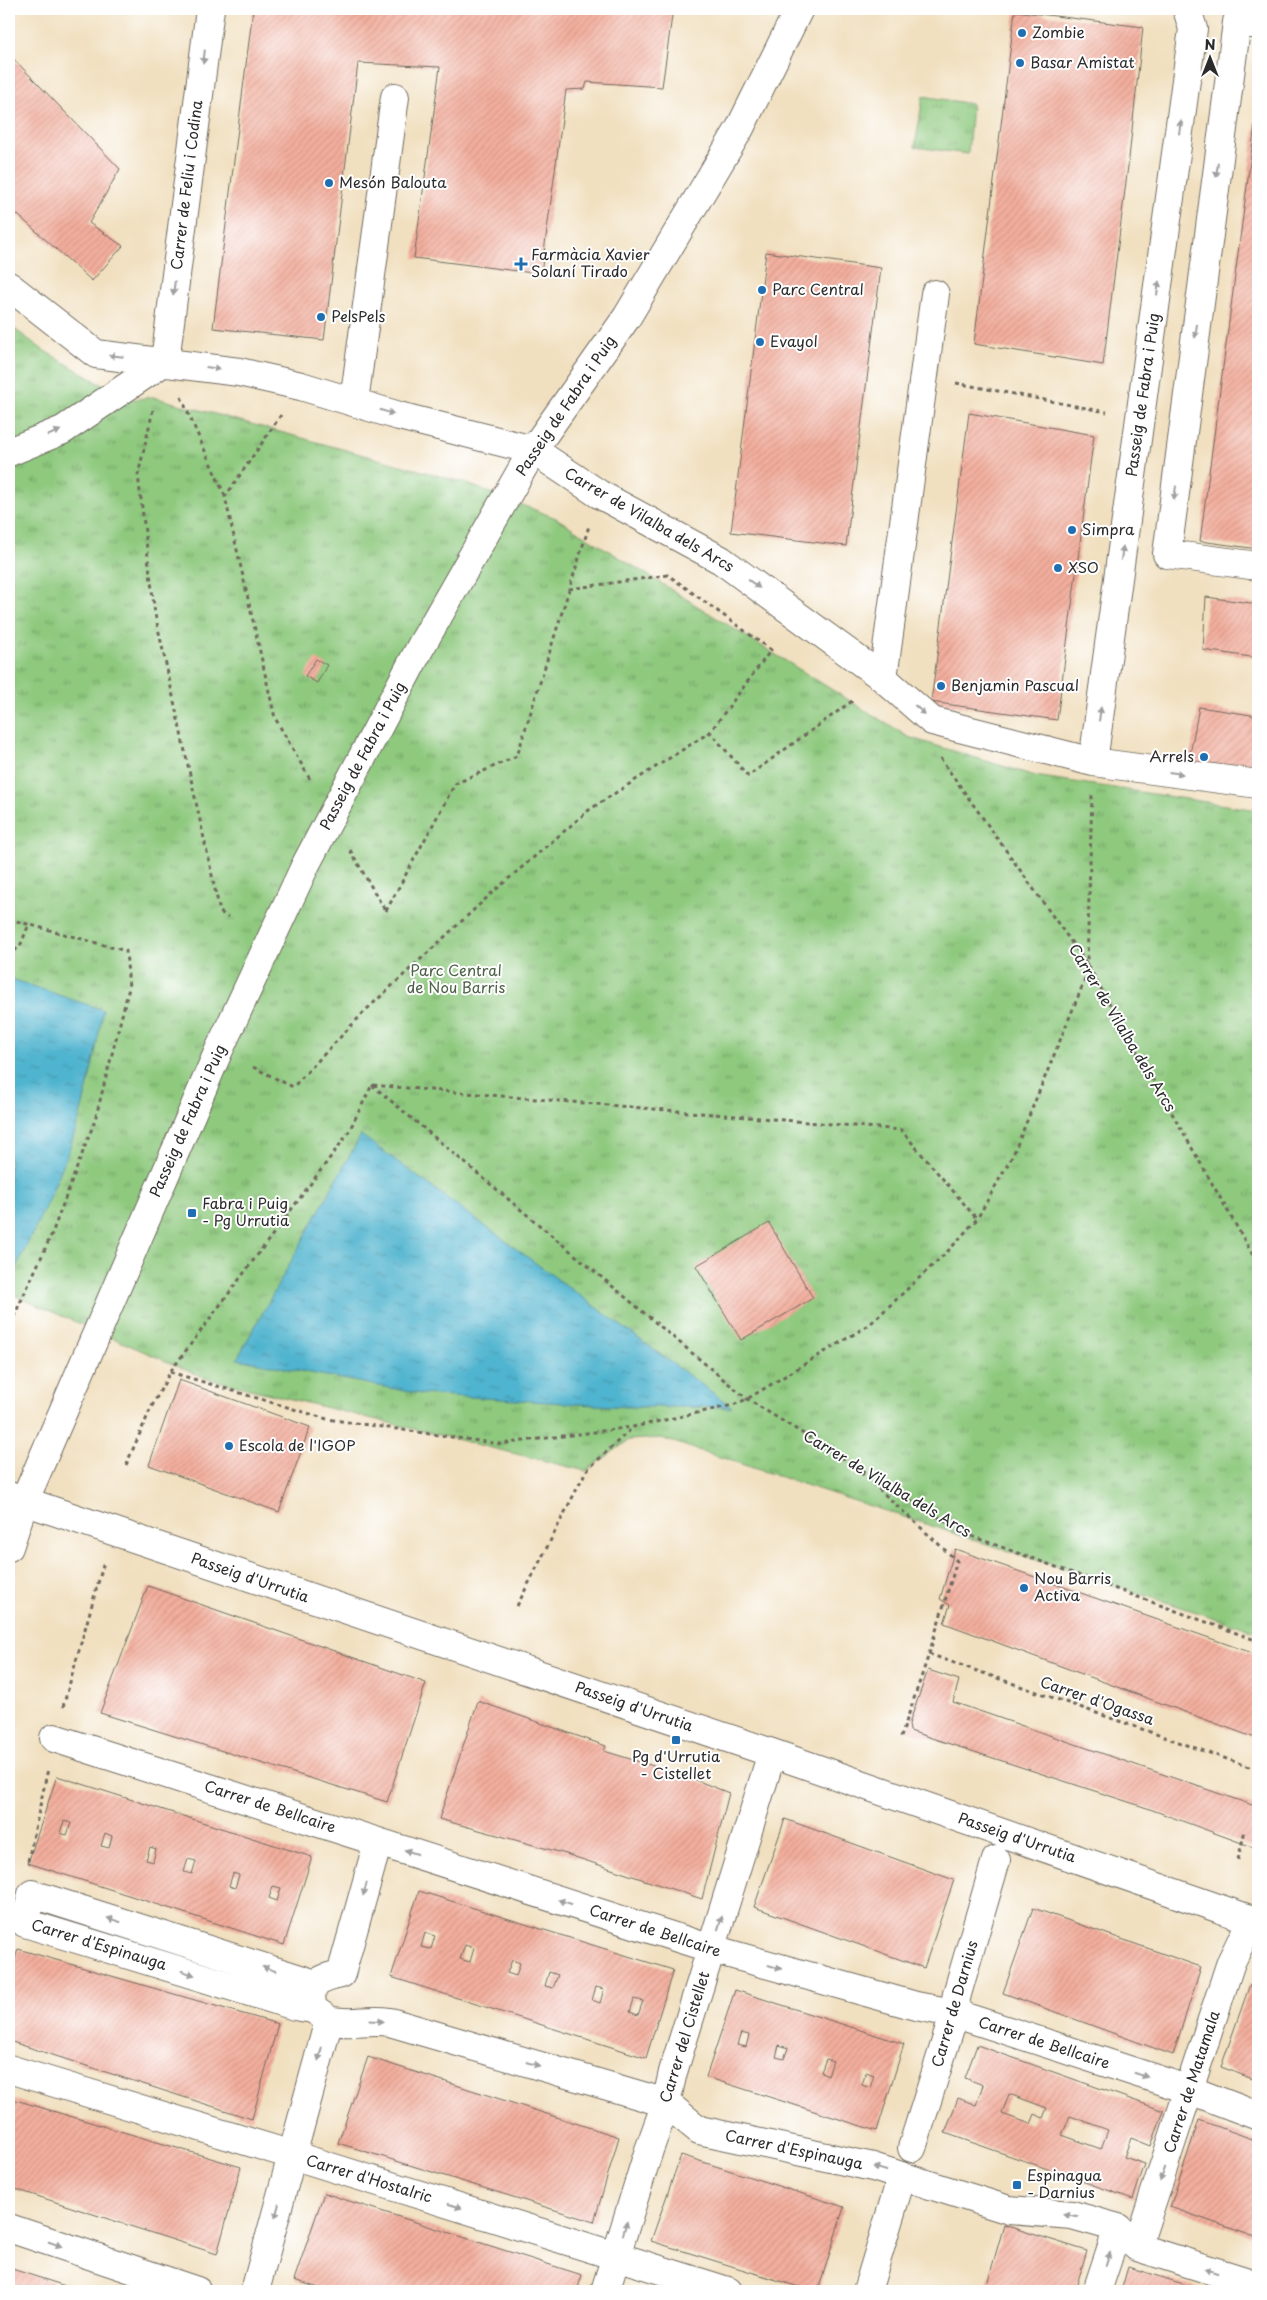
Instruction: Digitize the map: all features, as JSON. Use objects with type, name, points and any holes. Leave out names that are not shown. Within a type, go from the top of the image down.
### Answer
[{"type":"street","name":"Carrer de Feliu i Codina","points":[[165,361],[210,9]]},
{"type":"street","name":"Passeig de Fabra i Puig","points":[[9,1547],[17,1499],[155,1196],[268,941],[306,864],[420,648],[533,450],[632,309],[740,128],[799,9]]},
{"type":"street","name":"Passeig de Fabra i Puig","points":[[1093,774],[1190,19]]},
{"type":"street","points":[[1258,25],[1237,22],[1167,554],[1258,566]]},
{"type":"street","points":[[354,402],[395,97]]},
{"type":"street","name":"Carrer de Vilalba dels Arcs","points":[[9,286],[96,354],[165,361],[239,372],[301,386],[533,450],[599,494],[721,560],[883,678],[932,721],[1093,774],[1258,784]]},
{"type":"street","points":[[883,678],[935,294]]},
{"type":"street","points":[[9,452],[62,430],[165,361]]},
{"type":"street","name":"Passeig d'Urrutia","points":[[17,1499],[772,1753],[1255,1921]]},
{"type":"street","name":"Carrer de Bellcaire","points":[[54,1738],[712,1949],[916,2006],[953,2013],[1190,2090],[1258,2116]]},
{"type":"street","name":"Carrer del Cistellet","points":[[605,2291],[649,2150],[666,2104],[673,2072],[772,1753]]},
{"type":"street","points":[[255,2291],[292,2155],[325,1978],[341,1974],[378,1842]]},
{"type":"street","name":"Carrer de Darnius","points":[[912,2148],[950,2028],[996,1860]]},
{"type":"street","name":"Carrer d'Espinauga","points":[[319,2004],[25,1922],[32,1894],[319,2004],[345,2024],[375,2019],[390,2022],[666,2104],[699,2130],[873,2167],[1009,2210],[1072,2215],[1118,2228],[1137,2247],[1242,2285]]},
{"type":"street","name":"Carrer de Matamala","points":[[1137,2247],[1232,1962],[1255,1921]]},
{"type":"street","name":"Carrer d'Hostalric","points":[[9,2069],[728,2291]]},
{"type":"street","points":[[867,2291],[898,2189]]},
{"type":"street","points":[[9,2228],[197,2291]]},
{"type":"street","points":[[1097,2291],[1118,2228]]},
{"type":"path","points":[[950,382],[1115,414]]},
{"type":"path","points":[[178,390],[225,497],[275,718]]},
{"type":"path","points":[[225,497],[286,407]]},
{"type":"path","points":[[154,409],[138,476],[155,614],[220,912],[228,917]]},
{"type":"path","points":[[386,912],[455,784],[517,756],[590,525]]},
{"type":"path","points":[[253,1067],[293,1088],[366,1010],[493,892],[589,810],[710,732],[770,650],[668,575],[570,589]]},
{"type":"path","points":[[710,732],[748,776],[861,695]]},
{"type":"path","name":"Carrer de Vilalba dels Arcs","points":[[936,752],[1087,964],[1258,1264]]},
{"type":"path","points":[[170,1372],[327,1419],[500,1444],[632,1427],[733,1405],[747,1399],[869,1325],[950,1250],[977,1220],[1012,1155],[1084,982],[1087,964],[1093,774]]},
{"type":"path","points":[[9,919],[126,950],[129,988],[95,1120],[52,1236],[9,1326]]},
{"type":"path","points":[[9,957],[21,944],[29,924]]},
{"type":"path","points":[[126,1465],[151,1408],[170,1372],[347,1135],[372,1085],[901,1130],[977,1220]]},
{"type":"path","name":"Carrer de Vilalba dels Arcs","points":[[372,1085],[747,1399],[966,1534],[1258,1640]]},
{"type":"path","points":[[9,1373],[12,1382]]},
{"type":"path","points":[[517,1606],[586,1471],[632,1427]]},
{"type":"path","points":[[849,1462],[957,1561],[929,1654],[901,1737]]},
{"type":"path","name":"Carrer d'Ogassa","points":[[929,1654],[1258,1770]]},
{"type":"path","points":[[1238,1860],[1245,1830]]},
{"type":"green space","points":[[923,96],[972,104],[968,154],[915,147]]},
{"type":"green space","name":"Parc Central de Nou Barris","points":[[9,325],[43,350],[128,400],[153,397],[462,482],[556,518],[908,737],[1035,776],[1258,810],[1258,1632],[661,1438],[629,1440],[586,1471],[205,1378],[9,1293]]},
{"type":"water","points":[[9,978],[103,1010],[95,1055],[76,1129],[45,1207],[9,1282]]},
{"type":"water","points":[[361,1135],[732,1407],[626,1407],[421,1394],[237,1359]]},
{"type":"building","points":[[253,9],[673,9],[662,87],[587,82],[585,89],[566,90],[541,274],[414,258],[440,67],[358,63],[324,340],[213,328]]},
{"type":"building","points":[[1015,11],[1143,27],[1103,365],[974,344]]},
{"type":"building","points":[[9,54],[120,169],[89,223],[123,246],[92,281],[9,207]]},
{"type":"building","points":[[1258,110],[1258,549],[1200,541]]},
{"type":"building","points":[[766,252],[881,268],[846,546],[731,532]]},
{"type":"building","points":[[969,413],[1094,435],[1057,720],[931,702]]},
{"type":"building","points":[[1206,597],[1258,604],[1258,658],[1203,650]]},
{"type":"building","points":[[316,659],[327,665],[317,683],[305,676]]},
{"type":"building","points":[[1199,707],[1258,716],[1258,773],[1188,765]]},
{"type":"building","points":[[769,1223],[813,1298],[741,1340],[696,1266]]},
{"type":"building","name":"Escola de l'IGOP","points":[[179,1380],[310,1427],[279,1512],[149,1465]]},
{"type":"building","points":[[955,1549],[1258,1655],[1258,1739],[944,1623],[950,1605],[940,1599]]},
{"type":"building","points":[[148,1586],[426,1683],[387,1802],[100,1713]]},
{"type":"building","points":[[928,1670],[959,1680],[953,1702],[1258,1807],[1258,1849],[1147,1808],[910,1731],[909,1724]]},
{"type":"building","points":[[478,1701],[606,1746],[604,1751],[683,1775],[729,1793],[702,1899],[566,1854],[439,1819]]},
{"type":"building","points":[[57,1776],[312,1857],[284,1945],[28,1863]],"holes":[[[64,1821],[71,1823],[67,1835],[60,1833]],[[105,1833],[112,1836],[109,1848],[101,1846]],[[150,1847],[156,1849],[153,1862],[146,1860]],[[188,1859],[196,1861],[192,1874],[184,1872]],[[233,1873],[239,1875],[235,1888],[229,1886]],[[273,1886],[281,1888],[277,1901],[269,1898]]]},
{"type":"building","points":[[785,1819],[954,1880],[924,1968],[754,1907]]},
{"type":"building","points":[[419,1891],[673,1970],[646,2058],[391,1977]],"holes":[[[425,1933],[435,1936],[431,1949],[421,1947]],[[465,1945],[474,1948],[470,1962],[460,1959]],[[512,1960],[520,1963],[516,1976],[507,1973]],[[549,1972],[558,1975],[553,1988],[545,1986]],[[596,1987],[604,1989],[600,2003],[592,2000]],[[634,1999],[643,2001],[638,2015],[630,2012]]]},
{"type":"building","points":[[1033,1908],[1201,1967],[1173,2055],[1003,1993]]},
{"type":"building","points":[[18,1949],[278,2024],[252,2119],[9,2041],[9,1980]]},
{"type":"building","points":[[1250,1984],[1258,1987],[1258,2081],[1221,2067]]},
{"type":"building","points":[[735,1990],[904,2044],[877,2131],[706,2077]],"holes":[[[741,2033],[749,2035],[746,2047],[737,2045]],[[779,2045],[788,2048],[784,2059],[776,2057]],[[826,2059],[833,2061],[828,2075],[821,2072]],[[866,2072],[874,2075],[870,2088],[862,2085]]]},
{"type":"building","points":[[977,2045],[1164,2111],[1151,2146],[1131,2138],[1124,2157],[1145,2164],[1133,2199],[945,2133],[958,2098],[976,2105],[983,2085],[965,2078]],"holes":[[[1009,2094],[1047,2108],[1043,2118],[1035,2114],[1031,2124],[1002,2114]],[[1070,2116],[1108,2130],[1101,2149],[1062,2135]]]},
{"type":"building","points":[[368,2057],[619,2137],[594,2222],[338,2143]]},
{"type":"building","points":[[9,2098],[241,2167],[217,2254],[9,2187]]},
{"type":"building","points":[[1199,2120],[1258,2141],[1258,2238],[1170,2207]]},
{"type":"building","points":[[681,2155],[844,2207],[818,2291],[812,2291],[651,2241]]},
{"type":"building","points":[[324,2193],[582,2275],[577,2291],[328,2291],[294,2280]]},
{"type":"building","points":[[1004,2225],[1087,2251],[1075,2291],[985,2291]]},
{"type":"building","points":[[1128,2267],[1206,2291],[1121,2291]]},
{"type":"building","points":[[9,2268],[81,2291],[9,2291]]},
{"type":"place","name":"Zombie","points":[[1022,33]]},
{"type":"place","name":"Basar Amistat","points":[[1020,63]]},
{"type":"place","name":"Mesón Balouta","points":[[329,183]]},
{"type":"place","name":"Farmàcia Xavier Solaní Tirado","points":[[521,264]]},
{"type":"place","name":"Parc Central","points":[[762,290]]},
{"type":"place","name":"PelsPels","points":[[321,317]]},
{"type":"place","name":"Evayol","points":[[760,342]]},
{"type":"place","name":"Simpra","points":[[1072,530]]},
{"type":"place","name":"XSO","points":[[1058,568]]},
{"type":"place","name":"Benjamin Pascual","points":[[941,686]]},
{"type":"place","name":"Arrels","points":[[1204,757]]},
{"type":"place","name":"Fabra i Puig - Pg Urrutia","points":[[192,1213]]},
{"type":"place","name":"Escola de l'IGOP","points":[[229,1446]]},
{"type":"place","name":"Nou Barris Activa","points":[[1024,1588]]},
{"type":"place","name":"Pg d'Urrutia - Cistellet","points":[[676,1740]]},
{"type":"place","name":"Espinagua - Darnius","points":[[1017,2185]]}]
